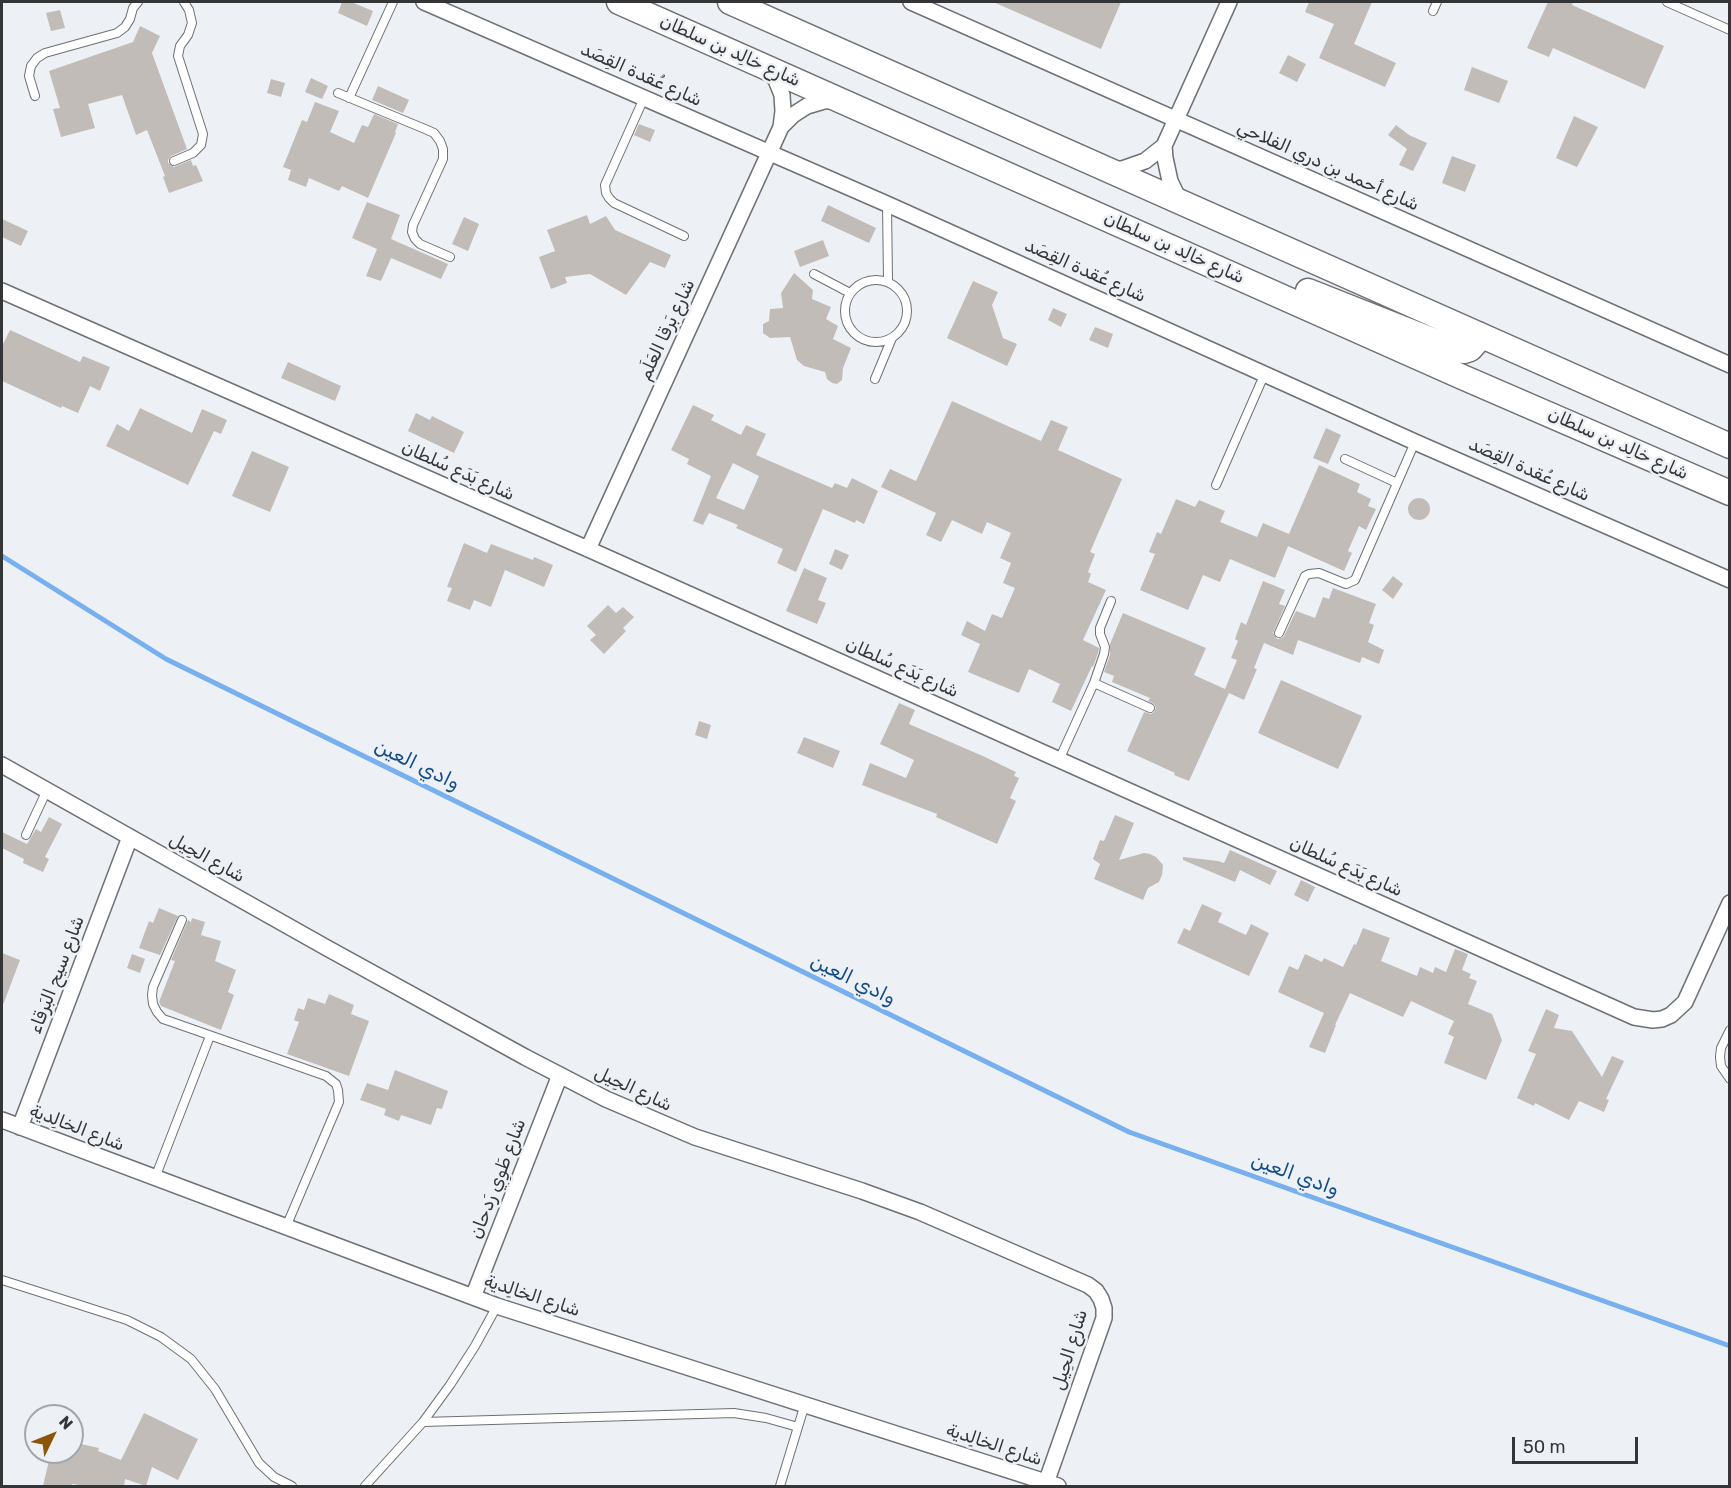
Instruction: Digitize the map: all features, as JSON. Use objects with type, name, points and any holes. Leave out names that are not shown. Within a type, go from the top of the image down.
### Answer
[{"type":"main road","name":"شارع خالِد بن سلطان","points":[[619,2],[1730,493]]},
{"type":"main road","points":[[729,2],[1730,446]]},
{"type":"main road","points":[[1219,268],[1248,271],[1276,278],[1457,350],[1470,349],[1478,340],[1478,334]]},
{"type":"street","name":"شارع عُقدة القِصَد","points":[[424,2],[770,152],[1415,442],[1730,580]]},
{"type":"street","name":"شارع أحمد بن دري الفلاحي","points":[[911,2],[1730,365]]},
{"type":"street","points":[[1110,171],[1122,170],[1145,161],[1164,146],[1229,2]]},
{"type":"street","name":"شارع بَرقا العَلَم","points":[[588,549],[781,127],[782,95],[767,67]]},
{"type":"street","name":"شارع بَرقا العَلَم","points":[[781,127],[807,106],[824,100],[841,100]]},
{"type":"street","points":[[1164,146],[1164,158],[1170,181],[1180,202]]},
{"type":"street","name":"شارع بَدَع سُلطان","points":[[2,291],[588,549],[1643,1020],[1662,1019],[1671,1015],[1685,1002],[1730,903]]},
{"type":"street","name":"شارع الحِيل","points":[[2,765],[327,948],[606,1099],[665,1126],[726,1148],[920,1212],[1096,1291],[1104,1308],[1101,1328],[1052,1485]]},
{"type":"street","name":"شارع سيح البَرقاء","points":[[20,1127],[130,837]]},
{"type":"street","name":"شارع طَوِي رَدحان","points":[[473,1297],[560,1075]]},
{"type":"street","name":"شارع الخالِدية","points":[[2,1120],[497,1306],[1052,1485]]},
{"type":"lane","points":[[35,96],[29,76],[31,66],[37,58],[45,53],[117,33],[125,27],[138,2]]},
{"type":"lane","points":[[174,161],[193,153],[201,145],[203,134],[178,56],[180,46],[188,35],[192,23],[189,10],[183,2]]},
{"type":"lane","points":[[350,98],[393,2]]},
{"type":"lane","points":[[1432,11],[1437,2]]},
{"type":"lane","points":[[1666,2],[1730,30]]},
{"type":"lane","points":[[338,93],[425,129],[440,141],[443,159],[413,225],[412,232],[420,244],[450,257]]},
{"type":"lane","points":[[644,98],[605,185],[606,192],[614,203],[684,236]]},
{"type":"lane","points":[[887,204],[888,281]]},
{"type":"lane","points":[[814,274],[850,293]]},
{"type":"lane","points":[[875,379],[892,338],[902,328],[907,315],[906,301],[899,289],[888,281],[874,279],[861,283],[850,293],[845,306],[846,320],[853,332],[865,340],[879,342],[892,338]]},
{"type":"lane","points":[[1216,485],[1264,373]]},
{"type":"lane","points":[[1279,633],[1302,581],[1309,573],[1320,573],[1346,584],[1355,580],[1415,442]]},
{"type":"lane","points":[[1345,459],[1397,483]]},
{"type":"lane","points":[[1059,760],[1094,683],[1105,646],[1100,628],[1111,601]]},
{"type":"lane","points":[[1094,683],[1150,708]]},
{"type":"lane","points":[[26,835],[47,790]]},
{"type":"lane","points":[[182,920],[153,987],[153,1004],[163,1019],[326,1076],[336,1084],[339,1102],[286,1227]]},
{"type":"lane","points":[[1730,1030],[1721,1048],[1720,1057],[1721,1066],[1730,1079]]},
{"type":"lane","points":[[155,1178],[210,1036]]},
{"type":"lane","points":[[2,1280],[127,1320],[161,1337],[191,1359],[215,1389],[259,1463],[274,1477],[292,1486]]},
{"type":"lane","points":[[365,1486],[423,1422],[475,1346],[497,1306]]},
{"type":"lane","points":[[780,1486],[805,1404]]},
{"type":"lane","points":[[423,1422],[734,1413],[766,1418],[798,1428]]},
{"type":"building","points":[[342,2],[351,2],[373,11],[367,26],[338,13]]},
{"type":"building","points":[[993,2],[1121,2],[1101,49]]},
{"type":"building","points":[[1309,2],[1372,2],[1354,44],[1396,63],[1385,87],[1319,58],[1334,24],[1305,12]]},
{"type":"building","points":[[1548,2],[1573,2],[1572,5],[1664,46],[1645,89],[1553,48],[1549,57],[1527,48]]},
{"type":"building","points":[[60,10],[65,28],[51,31],[46,13]]},
{"type":"building","points":[[140,26],[160,36],[152,53],[187,149],[171,156],[168,163],[174,167],[191,160],[193,166],[196,165],[203,181],[169,193],[163,177],[165,176],[147,130],[136,135],[122,95],[88,104],[95,128],[61,137],[53,109],[60,108],[49,71],[133,42]]},
{"type":"building","points":[[1288,55],[1306,64],[1297,82],[1279,73]]},
{"type":"building","points":[[1472,67],[1508,81],[1499,103],[1464,90]]},
{"type":"building","points":[[311,78],[328,86],[322,99],[305,92]]},
{"type":"building","points":[[271,79],[285,83],[281,97],[267,93]]},
{"type":"building","points":[[378,86],[409,100],[403,113],[372,100]]},
{"type":"building","points":[[315,102],[339,111],[330,132],[354,143],[362,125],[368,127],[374,114],[398,124],[368,198],[342,186],[339,191],[309,178],[306,187],[288,180],[291,170],[283,167],[302,120],[307,122]]},
{"type":"building","points":[[1574,116],[1598,127],[1577,167],[1556,158]]},
{"type":"building","points":[[639,124],[655,130],[650,142],[634,135]]},
{"type":"building","points":[[1396,125],[1409,135],[1427,143],[1413,171],[1399,165],[1407,149],[1388,135]]},
{"type":"building","points":[[1452,156],[1476,165],[1465,192],[1442,183]]},
{"type":"building","points":[[367,202],[400,215],[391,239],[448,264],[441,279],[391,258],[381,281],[366,276],[377,249],[352,238]]},
{"type":"building","points":[[828,205],[876,228],[869,243],[821,221]]},
{"type":"building","points":[[587,215],[590,224],[606,216],[615,230],[671,255],[665,268],[650,262],[626,295],[590,274],[565,277],[567,283],[551,289],[539,257],[555,251],[547,230]]},
{"type":"building","points":[[464,217],[479,224],[468,251],[452,244]]},
{"type":"building","points":[[2,219],[28,231],[21,246],[2,237]]},
{"type":"building","points":[[823,240],[829,256],[800,267],[794,251]]},
{"type":"building","points":[[794,273],[813,290],[812,299],[831,307],[826,319],[838,326],[833,339],[851,348],[843,368],[842,380],[837,384],[827,379],[825,372],[804,366],[797,360],[790,337],[770,338],[763,333],[763,324],[769,321],[770,309],[783,308],[781,293]]},
{"type":"building","points":[[973,281],[998,292],[992,305],[1003,338],[1017,344],[1007,366],[947,338]]},
{"type":"building","points":[[1053,308],[1067,314],[1061,327],[1048,320]]},
{"type":"building","points":[[1095,327],[1113,334],[1108,348],[1089,340]]},
{"type":"building","points":[[10,330],[80,362],[83,356],[110,367],[100,391],[90,386],[78,413],[62,406],[61,408],[2,381],[2,346]]},
{"type":"building","points":[[288,362],[341,386],[335,401],[281,378]]},
{"type":"building","points":[[952,401],[1041,441],[1051,420],[1068,427],[1058,450],[1122,479],[1090,552],[1095,554],[1088,572],[1091,574],[1088,582],[1106,590],[1083,640],[1099,648],[1098,653],[1071,711],[1052,702],[1060,684],[1029,669],[1019,693],[968,672],[980,644],[961,635],[967,621],[985,631],[992,614],[1002,618],[1015,588],[1003,583],[1011,563],[1000,558],[1011,533],[987,522],[982,534],[952,520],[941,542],[926,535],[936,513],[881,487],[890,469],[916,481]]},
{"type":"building","points":[[693,405],[714,415],[711,420],[741,435],[746,425],[766,434],[756,455],[832,488],[835,483],[847,488],[852,478],[878,491],[864,524],[856,520],[855,523],[823,509],[796,572],[777,563],[783,549],[736,528],[738,525],[709,513],[703,525],[693,521],[711,476],[687,464],[689,459],[671,450]],"holes":[[[733,463],[759,476],[744,510],[716,498]]]},
{"type":"building","points":[[140,408],[192,433],[202,409],[227,420],[221,434],[214,431],[188,485],[106,446],[117,424],[129,431]]},
{"type":"building","points":[[416,413],[430,420],[432,416],[464,432],[454,453],[408,431]]},
{"type":"building","points":[[1326,428],[1341,435],[1328,464],[1313,458]]},
{"type":"building","points":[[252,451],[289,467],[270,512],[232,496]]},
{"type":"building","points":[[1319,465],[1360,484],[1357,492],[1371,499],[1368,506],[1376,509],[1366,530],[1359,526],[1348,551],[1352,553],[1344,571],[1288,546],[1275,578],[1230,559],[1220,582],[1203,575],[1188,610],[1140,590],[1155,554],[1149,552],[1157,532],[1161,534],[1176,499],[1195,507],[1199,500],[1225,511],[1220,522],[1257,537],[1263,523],[1289,534]]},
{"type":"building","points":[[1415,498],[1423,498],[1430,505],[1430,513],[1423,520],[1415,520],[1408,513],[1408,505]]},
{"type":"building","points":[[464,543],[487,553],[491,544],[553,565],[544,587],[505,570],[491,607],[474,600],[470,610],[447,601],[452,588],[447,587]]},
{"type":"building","points":[[835,549],[849,555],[842,570],[829,564]]},
{"type":"building","points":[[804,568],[827,578],[818,600],[826,603],[817,624],[786,611]]},
{"type":"building","points":[[1393,576],[1403,584],[1393,599],[1382,590]]},
{"type":"building","points":[[1263,581],[1285,590],[1279,604],[1285,606],[1273,633],[1277,639],[1284,636],[1296,611],[1315,618],[1323,597],[1329,599],[1333,588],[1376,604],[1369,623],[1374,625],[1368,642],[1384,650],[1379,664],[1362,657],[1360,663],[1298,640],[1293,655],[1264,643],[1254,668],[1257,669],[1244,700],[1229,693],[1189,781],[1127,751],[1144,712],[1151,714],[1156,708],[1148,701],[1150,698],[1112,682],[1114,676],[1104,672],[1110,655],[1110,644],[1123,613],[1206,648],[1194,675],[1225,689],[1237,660],[1231,658],[1238,641],[1235,639],[1241,622],[1246,625]]},
{"type":"building","points":[[608,605],[616,613],[623,607],[634,617],[623,628],[626,631],[604,654],[590,640],[596,635],[587,626]]},
{"type":"building","points":[[1281,680],[1362,716],[1338,769],[1258,733]]},
{"type":"building","points":[[899,703],[915,710],[909,724],[1016,772],[1014,776],[1019,778],[1010,798],[1016,801],[997,844],[936,817],[937,814],[862,785],[870,763],[906,778],[914,760],[880,744]]},
{"type":"building","points":[[699,721],[711,725],[707,739],[695,735]]},
{"type":"building","points":[[804,737],[840,751],[833,768],[797,753]]},
{"type":"building","points":[[1115,815],[1134,823],[1119,860],[1144,853],[1156,857],[1163,865],[1159,882],[1148,888],[1143,900],[1094,879],[1100,864],[1093,859],[1100,840],[1104,841]]},
{"type":"building","points":[[49,817],[62,824],[45,857],[49,859],[43,872],[23,863],[24,859],[2,848],[2,832],[27,844],[36,829],[41,832]]},
{"type":"building","points":[[1230,850],[1277,871],[1270,885],[1240,870],[1235,882],[1183,860],[1183,857],[1224,863]]},
{"type":"building","points":[[1301,880],[1315,887],[1308,902],[1294,895]]},
{"type":"building","points":[[1202,904],[1222,913],[1218,922],[1246,935],[1251,924],[1269,933],[1249,976],[1177,943],[1184,928],[1190,931]]},
{"type":"building","points":[[159,908],[178,916],[160,955],[139,948],[149,921],[153,923]]},
{"type":"building","points":[[192,918],[205,922],[201,935],[221,941],[215,961],[236,970],[228,992],[234,995],[221,1030],[161,1006],[159,1002],[175,961],[171,960],[188,920],[191,922]]},
{"type":"building","points":[[1363,928],[1390,938],[1381,961],[1417,976],[1420,967],[1433,973],[1435,967],[1446,972],[1455,949],[1468,954],[1462,970],[1471,974],[1469,978],[1477,981],[1468,1004],[1492,1014],[1502,1040],[1486,1080],[1444,1063],[1454,1037],[1448,1034],[1454,1021],[1411,1001],[1403,1017],[1350,993],[1325,1053],[1309,1047],[1324,1013],[1278,992],[1289,966],[1298,970],[1305,954],[1322,962],[1324,958],[1343,967]]},
{"type":"building","points":[[2,953],[20,960],[3,1005],[2,1005]]},
{"type":"building","points":[[132,954],[145,959],[140,973],[127,968]]},
{"type":"building","points":[[329,994],[354,1005],[351,1014],[369,1021],[349,1076],[287,1054],[299,1022],[294,1020],[298,1008],[304,1010],[308,998],[325,1004]]},
{"type":"building","points":[[1546,1009],[1559,1015],[1554,1028],[1572,1031],[1602,1077],[1612,1056],[1624,1061],[1606,1099],[1609,1100],[1604,1112],[1579,1101],[1569,1120],[1535,1103],[1534,1106],[1517,1098],[1536,1054],[1528,1051]]},
{"type":"building","points":[[395,1070],[448,1091],[442,1109],[437,1108],[431,1125],[401,1115],[399,1121],[384,1115],[386,1109],[360,1100],[367,1083],[388,1090]]},
{"type":"building","points":[[144,1413],[198,1439],[178,1480],[152,1467],[146,1486],[125,1479],[124,1486],[72,1484],[72,1486],[43,1486],[48,1464],[84,1464],[84,1445],[99,1448],[98,1451],[121,1460]]},
{"type":"waterway","name":"وادي العين","points":[[2,556],[166,659],[1129,1132],[1730,1346]]}]
